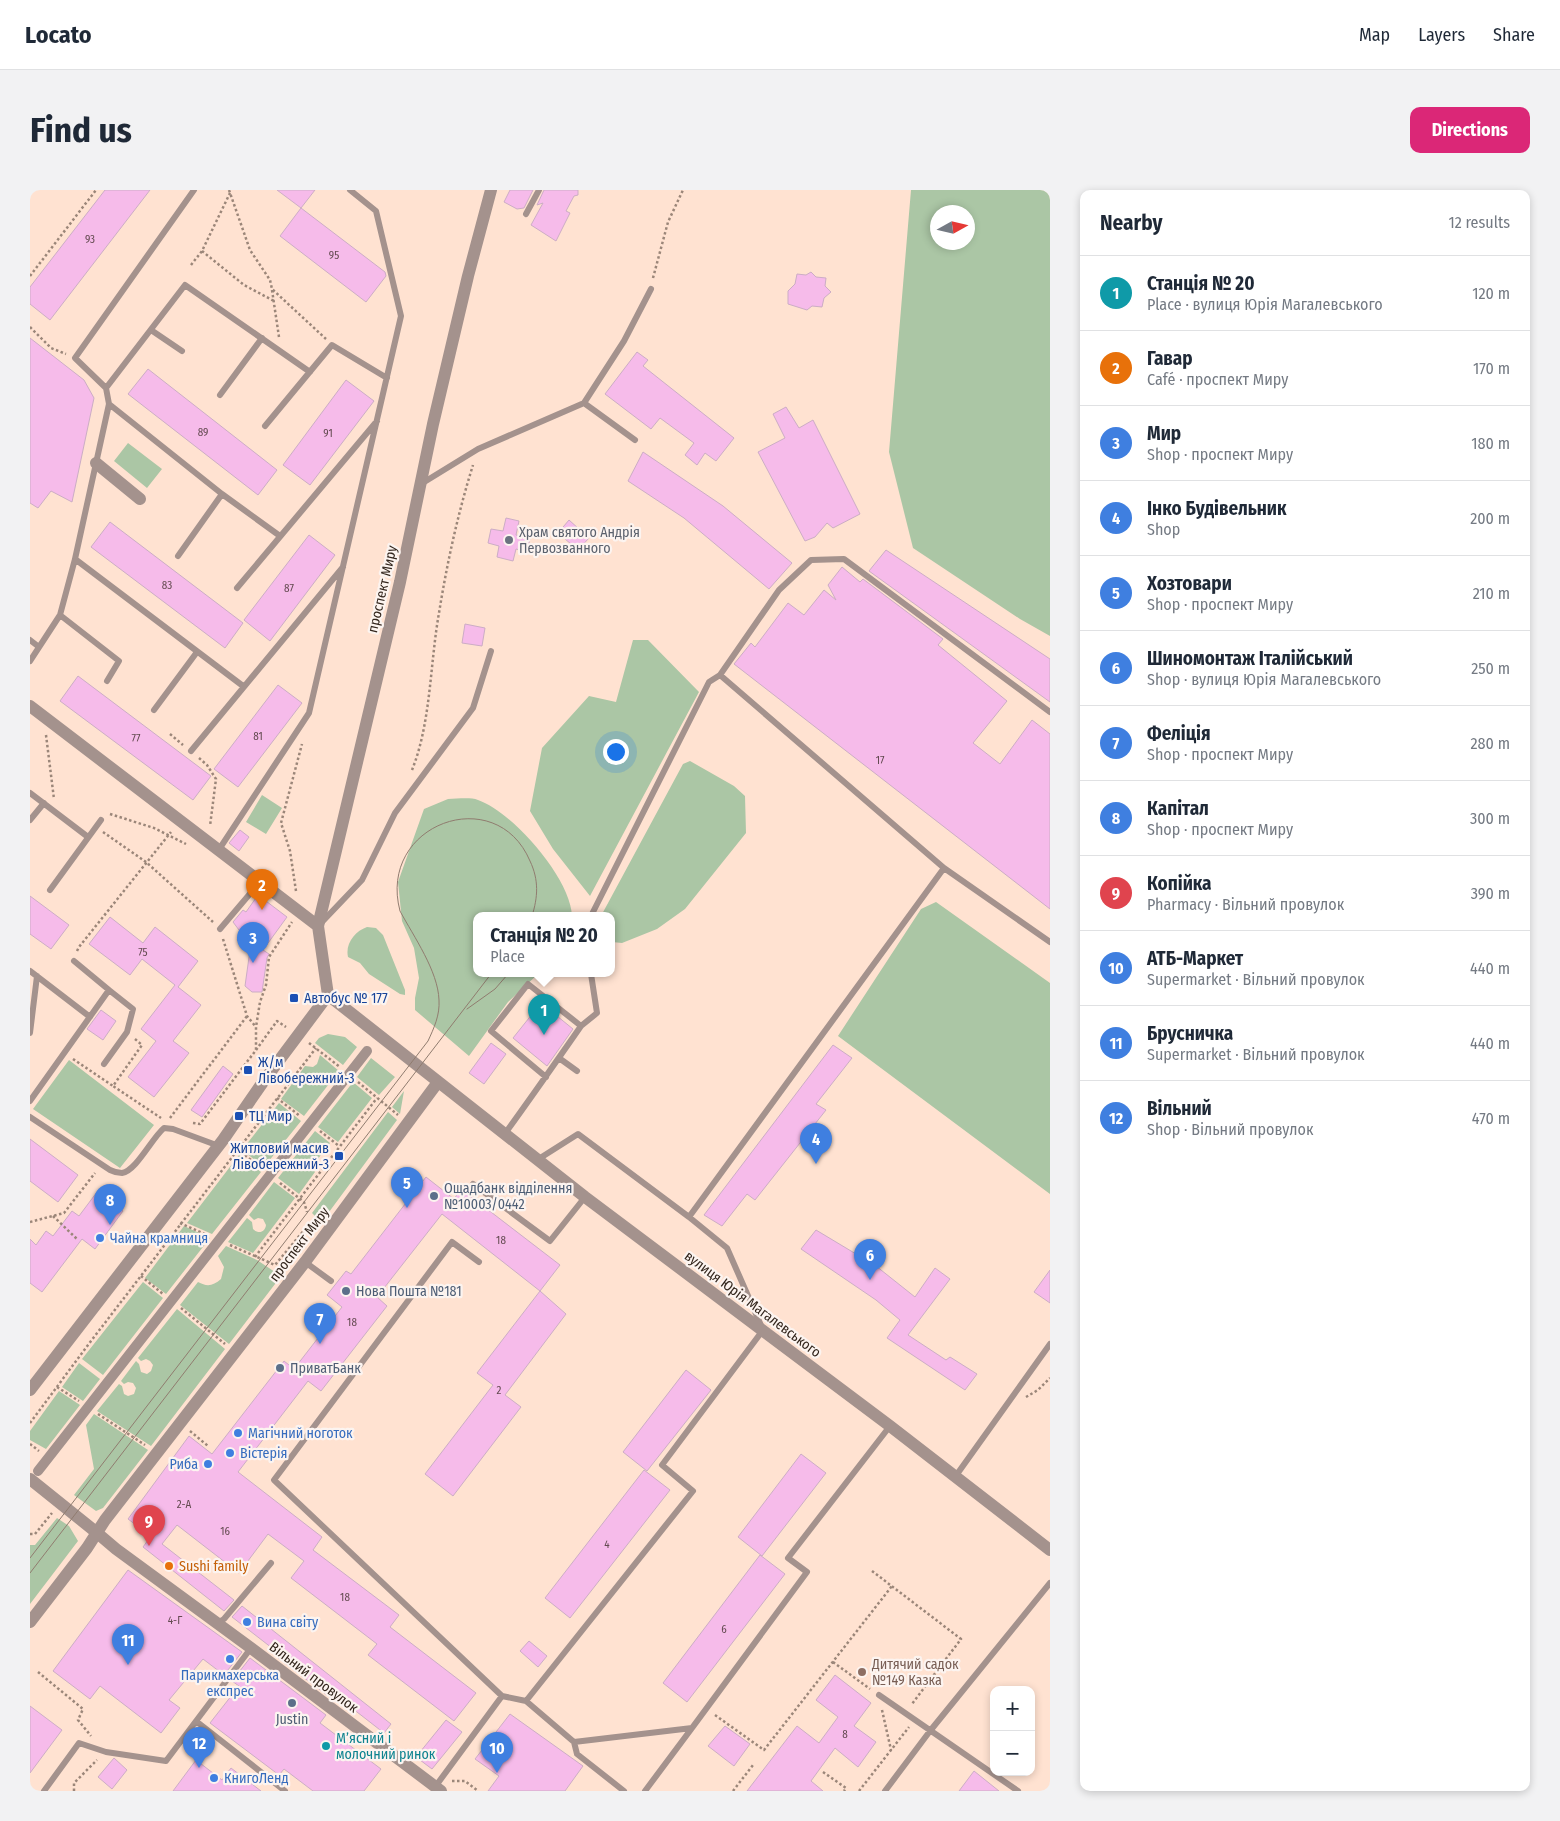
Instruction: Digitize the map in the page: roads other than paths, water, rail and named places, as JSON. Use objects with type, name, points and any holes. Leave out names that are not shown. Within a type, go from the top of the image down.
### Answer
[{"type":"street","name":"проспект Миру","points":[[328,995],[318,926],[400,582],[420,484],[468,276],[491,190]]},
{"type":"street","points":[[96,463],[140,500]]},
{"type":"street","points":[[30,706],[180,821],[222,846],[260,882],[318,926]]},
{"type":"street","points":[[30,1390],[221,1143],[258,1089],[328,995],[438,1082]]},
{"type":"street","points":[[96,1532],[34,1475],[367,1051]]},
{"type":"street","name":"проспект Миру","points":[[30,1622],[87,1548],[96,1532],[305,1262],[438,1082]]},
{"type":"street","name":"вулиця Юрія Магалевського","points":[[438,1082],[585,1197],[890,1426],[1050,1550]]},
{"type":"street","name":"Вільний провулок","points":[[96,1532],[216,1624],[438,1786]]},
{"type":"lane","points":[[30,660],[60,615],[75,559],[109,404],[106,388],[75,358],[194,190]]},
{"type":"lane","points":[[222,846],[309,713],[401,316],[376,211],[350,190]]},
{"type":"lane","points":[[526,214],[539,190]]},
{"type":"lane","points":[[106,388],[185,285],[310,372]]},
{"type":"lane","points":[[420,484],[478,449],[584,403],[624,340],[650,288]]},
{"type":"lane","points":[[151,330],[182,351]]},
{"type":"lane","points":[[220,395],[262,338]]},
{"type":"lane","points":[[265,426],[332,345],[387,378]]},
{"type":"lane","points":[[584,403],[635,440]]},
{"type":"lane","points":[[109,404],[222,494],[280,536]]},
{"type":"lane","points":[[237,588],[378,420]]},
{"type":"lane","points":[[178,556],[222,494]]},
{"type":"lane","points":[[75,559],[243,686]]},
{"type":"lane","points":[[593,912],[709,682],[720,674],[779,590],[812,560],[844,559],[1050,712]]},
{"type":"lane","points":[[191,751],[344,566]]},
{"type":"lane","points":[[60,615],[118,661],[107,680]]},
{"type":"lane","points":[[30,640],[39,646]]},
{"type":"lane","points":[[318,926],[362,880],[395,813],[473,708],[491,651]]},
{"type":"lane","points":[[154,710],[197,652]]},
{"type":"lane","points":[[720,674],[944,868],[1050,942]]},
{"type":"lane","points":[[30,793],[88,837]]},
{"type":"lane","points":[[30,820],[44,804]]},
{"type":"lane","points":[[50,890],[101,820]]},
{"type":"lane","points":[[689,1216],[944,868]]},
{"type":"lane","points":[[220,929],[260,882]]},
{"type":"lane","points":[[74,961],[133,1009],[127,1032],[104,1064]]},
{"type":"lane","points":[[30,971],[90,1017]]},
{"type":"lane","points":[[30,1033],[37,976]]},
{"type":"lane","points":[[504,1135],[581,1026],[596,1012],[591,977]]},
{"type":"lane","points":[[546,1077],[491,1030],[528,984],[581,1026]]},
{"type":"lane","points":[[30,1101],[109,990]]},
{"type":"lane","points":[[559,1058],[577,1071]]},
{"type":"lane","points":[[30,1117],[110,1170],[119,1173],[131,1168],[164,1128],[221,1143]]},
{"type":"lane","points":[[526,1701],[693,1491],[662,1465],[763,1330],[727,1248],[689,1216],[578,1134],[537,1160]]},
{"type":"lane","points":[[473,1184],[550,1242],[585,1197]]},
{"type":"lane","points":[[479,1262],[452,1242],[274,1480],[502,1696],[526,1701],[574,1742],[577,1754],[624,1791]]},
{"type":"lane","points":[[305,1262],[331,1281]]},
{"type":"lane","points":[[955,1477],[1050,1344]]},
{"type":"lane","points":[[645,1791],[807,1572],[788,1558],[890,1426]]},
{"type":"lane","points":[[216,1624],[224,1619],[271,1563]]},
{"type":"lane","points":[[885,1791],[930,1731],[1050,1583]]},
{"type":"lane","points":[[44,1791],[79,1743],[106,1752],[166,1761],[251,1648]]},
{"type":"lane","points":[[879,1695],[1018,1791]]},
{"type":"lane","points":[[438,1786],[502,1696]]},
{"type":"lane","points":[[196,1721],[285,1791]]},
{"type":"lane","points":[[574,1742],[692,1728]]},
{"type":"tram line","points":[[30,1558],[428,1041],[438,1016],[438,989],[430,966],[400,911],[398,881],[406,855],[422,836],[444,823],[468,819],[492,823],[514,837],[530,861],[537,889],[533,912]]},
{"type":"tram line","points":[[30,1573],[489,977]]},
{"type":"tram line","points":[[467,1009],[495,989],[505,977]]},
{"type":"place","name":"Храм святого Андрія Первозванного","points":[[509,540]]},
{"type":"place","name":"Гавар","points":[[262,910]]},
{"type":"place","name":"Мир","points":[[253,963]]},
{"type":"place","name":"Автобус № 177","points":[[294,998]]},
{"type":"place","name":"Станція № 20","points":[[544,1035]]},
{"type":"place","name":"Ж/м Лівобережний-3","points":[[248,1070]]},
{"type":"place","name":"ТЦ Мир","points":[[239,1116]]},
{"type":"place","name":"Житловий масив Лівобережний-3","points":[[339,1156]]},
{"type":"place","name":"Інко Будівельник","points":[[816,1164]]},
{"type":"place","name":"Ощадбанк відділення №10003/0442","points":[[434,1196]]},
{"type":"place","name":"Хозтовари","points":[[407,1208]]},
{"type":"place","name":"Капітал","points":[[110,1225]]},
{"type":"place","name":"Чайна крамниця","points":[[100,1238]]},
{"type":"place","name":"Шиномонтаж Італійський","points":[[870,1280]]},
{"type":"place","name":"Нова Пошта №181","points":[[346,1291]]},
{"type":"place","name":"Феліція","points":[[320,1344]]},
{"type":"place","name":"ПриватБанк","points":[[280,1368]]},
{"type":"place","name":"Магічний ноготок","points":[[238,1433]]},
{"type":"place","name":"Вістерія","points":[[230,1453]]},
{"type":"place","name":"Риба","points":[[208,1464]]},
{"type":"place","name":"Копійка","points":[[149,1546]]},
{"type":"place","name":"Sushi family","points":[[169,1566]]},
{"type":"place","name":"Вина світу","points":[[247,1622]]},
{"type":"place","name":"Парикмахерська експрес","points":[[230,1659]]},
{"type":"place","name":"Брусничка","points":[[128,1665]]},
{"type":"place","name":"Дитячий садок №149 Казка","points":[[862,1672]]},
{"type":"place","name":"Justin","points":[[292,1703]]},
{"type":"place","name":"Мʼясний і молочний ринок","points":[[326,1746]]},
{"type":"place","name":"Вільний","points":[[199,1768]]},
{"type":"place","name":"АТБ-Маркет","points":[[497,1773]]},
{"type":"place","name":"КнигоЛенд","points":[[214,1778]]}]
